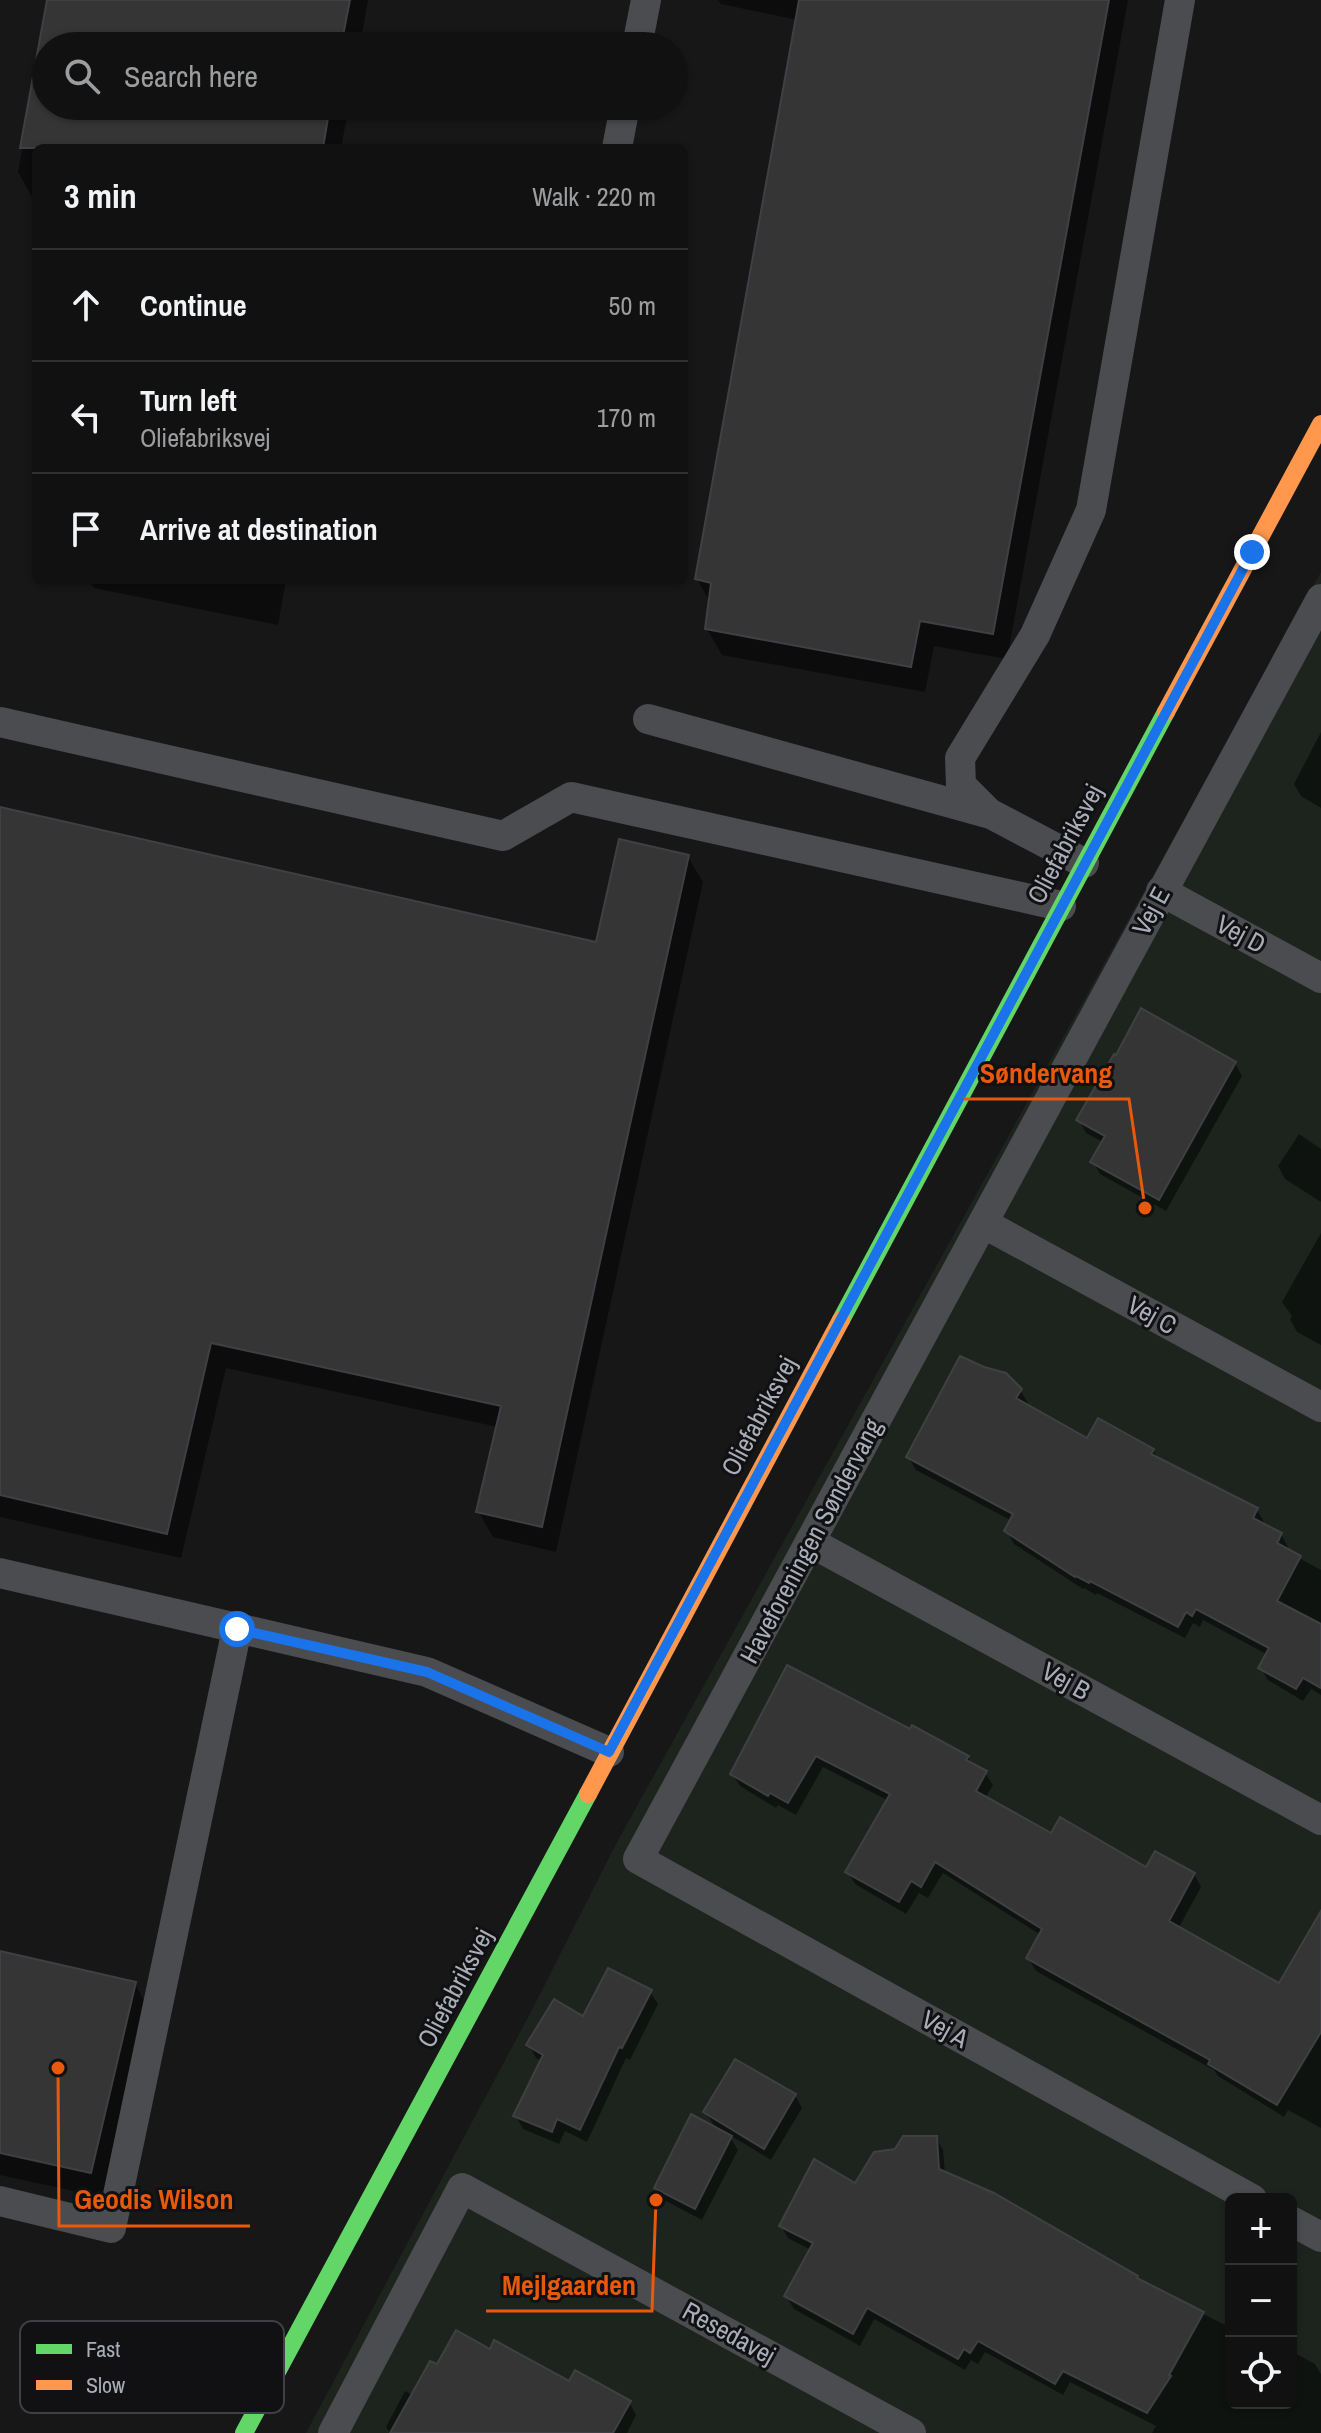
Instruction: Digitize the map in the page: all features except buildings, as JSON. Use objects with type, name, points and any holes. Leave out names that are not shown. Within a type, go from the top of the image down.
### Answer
[{"type":"street","name":"Oliefabriksvej","points":[[284,2359],[566,1838],[609,1752],[1321,424]]},
{"type":"street","name":"Oliefabriksvej","points":[[244,2433],[255,2413]]},
{"type":"lane","points":[[640,32],[646,0]]},
{"type":"lane","points":[[989,813],[961,785],[960,758],[1035,635],[1091,510],[1180,0]]},
{"type":"lane","points":[[618,144],[622,120]]},
{"type":"lane","name":"Vej E","points":[[983,1223],[1321,599]]},
{"type":"lane","points":[[648,719],[989,813],[1084,863]]},
{"type":"lane","points":[[0,722],[503,836],[571,797],[1061,906]]},
{"type":"lane","name":"Vej D","points":[[1161,891],[1321,978]]},
{"type":"lane","name":"Vej C","points":[[983,1223],[1321,1407]]},
{"type":"lane","name":"Haveforeningen Søndervang","points":[[638,1859],[983,1223]]},
{"type":"lane","name":"Vej B","points":[[810,1542],[1321,1820]]},
{"type":"lane","points":[[0,1573],[427,1672],[609,1752]]},
{"type":"lane","points":[[0,2201],[111,2228],[237,1629]]},
{"type":"lane","name":"Vej A","points":[[638,1859],[1241,2193]]},
{"type":"lane","name":"Resedavej","points":[[333,2433],[462,2188],[911,2433]]},
{"type":"lane","points":[[1297,2224],[1321,2237]]},
{"type":"shaded area","points":[[1321,572],[1321,2433],[306,2433],[533,2008],[616,1844]]},
{"type":"traffic: fast","points":[[841,1320],[1166,712]]},
{"type":"traffic: fast","points":[[284,2359],[588,1794]]},
{"type":"traffic: fast","points":[[244,2433],[255,2413]]},
{"type":"traffic: slow","points":[[1166,712],[1321,424]]},
{"type":"traffic: slow","points":[[588,1794],[841,1320]]},
{"type":"place","name":"Søndervang","points":[[1145,1208]]},
{"type":"place","name":"Geodis Wilson","points":[[58,2068]]},
{"type":"place","name":"Mejlgaarden","points":[[656,2200]]},
{"type":"route","points":[[237,1629],[427,1672],[609,1752],[1252,552]]}]
